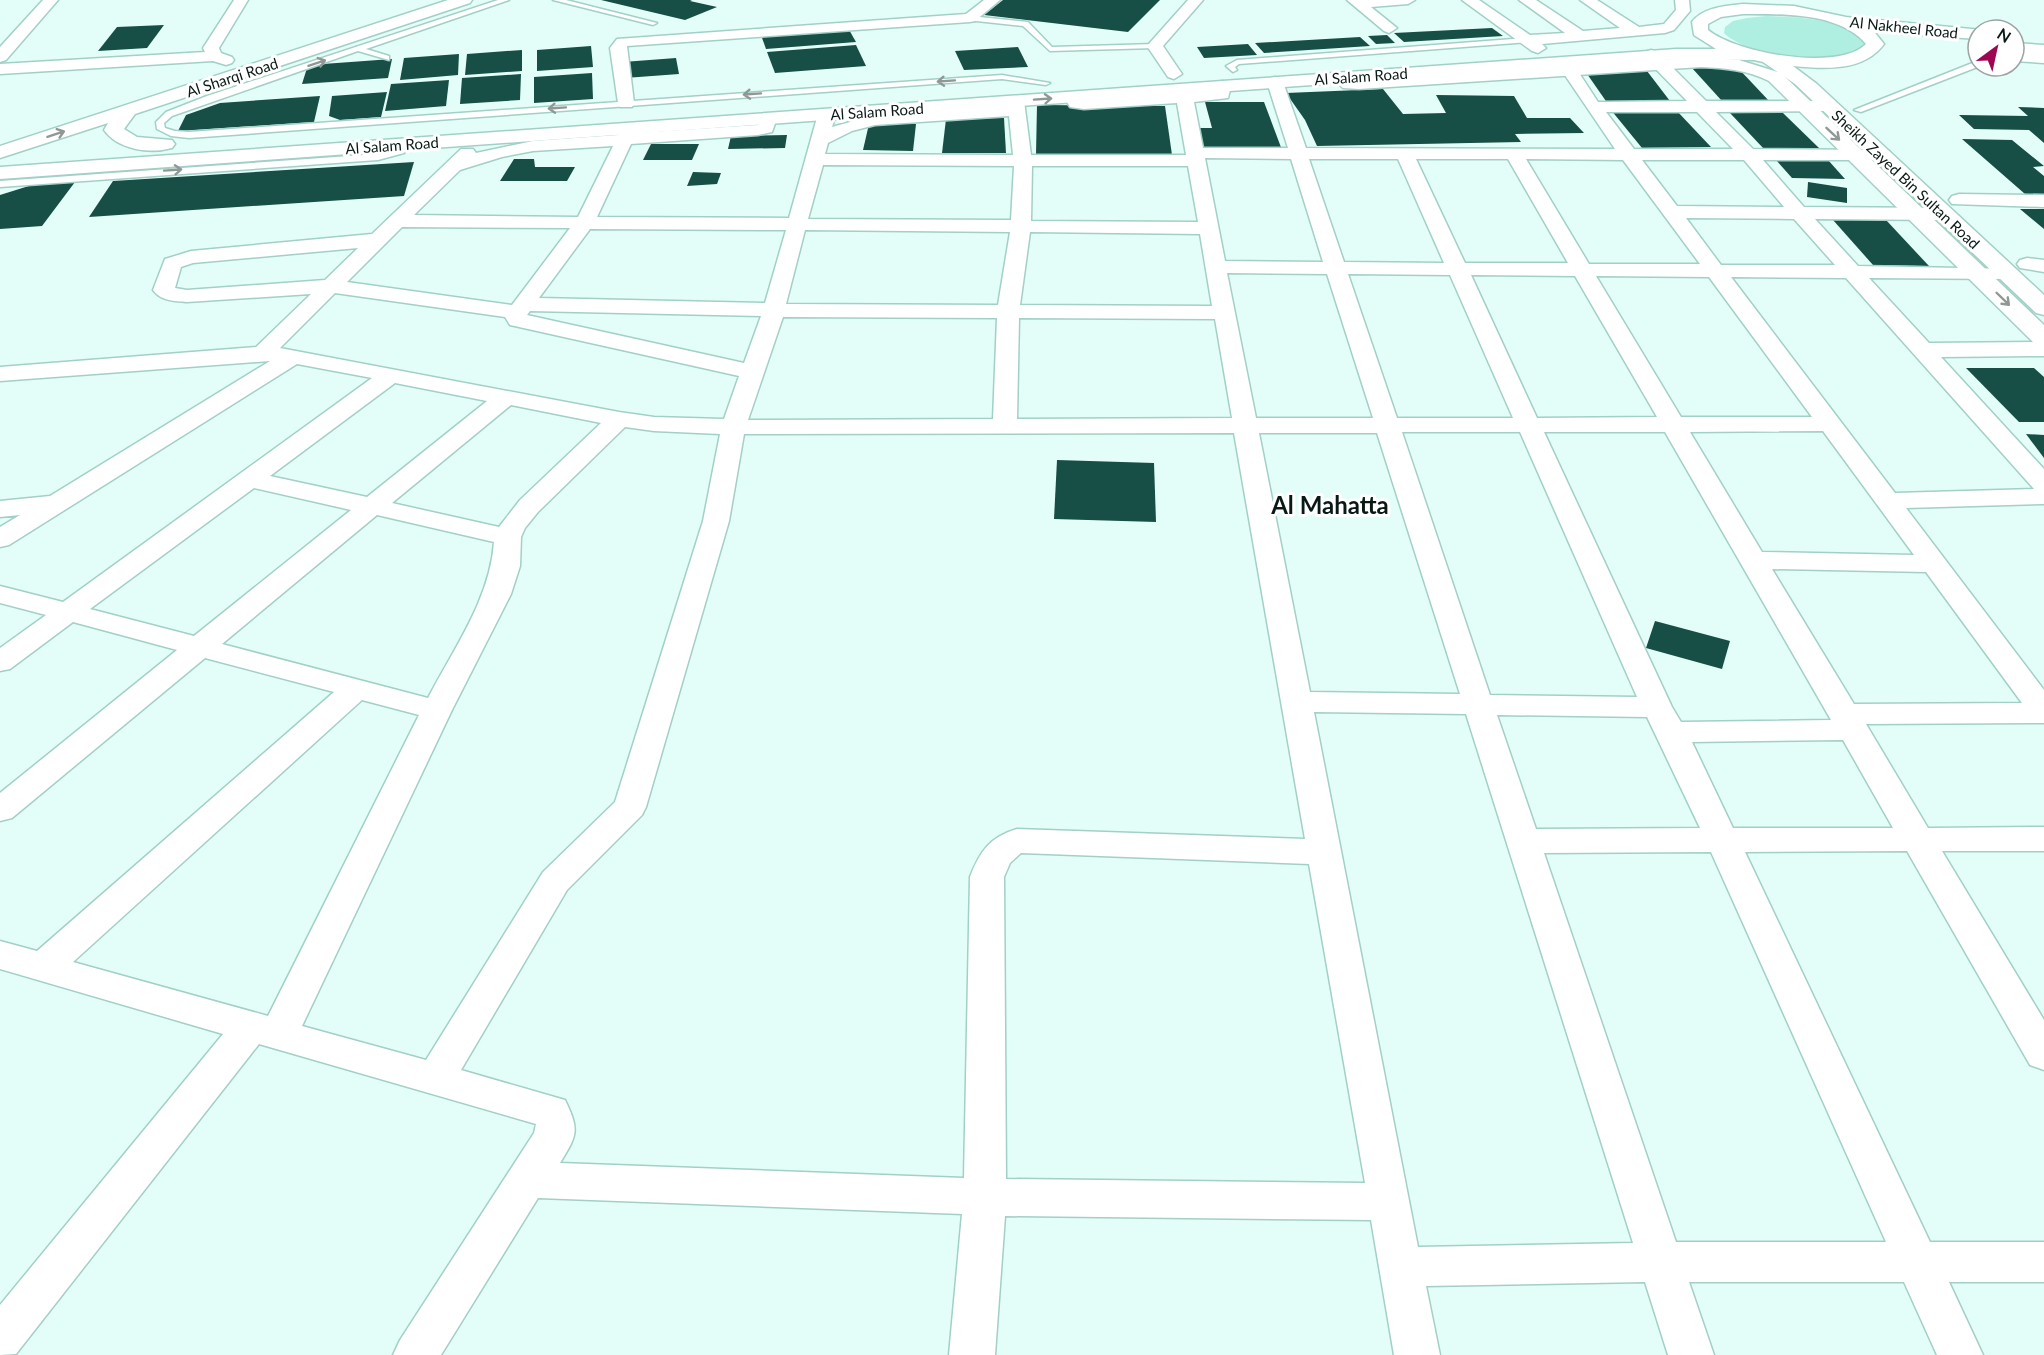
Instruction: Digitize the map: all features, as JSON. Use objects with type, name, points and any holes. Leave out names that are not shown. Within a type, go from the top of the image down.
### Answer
[{"type":"main road","name":"Al Sharqi Road","points":[[126,101],[187,92],[464,0]]},
{"type":"main road","points":[[1704,0],[1708,7],[1703,24],[1710,40],[1759,56]]},
{"type":"main road","points":[[1655,60],[1692,53],[1759,56],[1809,62],[1837,76],[1861,57],[1881,50],[1871,37],[1848,24],[1753,0]]},
{"type":"main road","name":"Al Salam Road","points":[[0,154],[165,144],[242,135],[397,124],[479,125],[768,118],[826,114],[875,115],[1016,105],[1072,97],[1180,87],[1228,78],[1533,44],[1652,42],[1678,38],[1720,12],[1743,9],[1798,12]]},
{"type":"main road","name":"Al Nakheel Road","points":[[1829,18],[1903,29],[1966,33]]},
{"type":"main road","points":[[2026,37],[2044,38]]},
{"type":"main road","name":"Al Nakheel Road","points":[[1908,46],[1966,46]]},
{"type":"main road","points":[[2026,49],[2044,50]]},
{"type":"main road","name":"Al Sharqi Road","points":[[0,154],[126,101],[220,58],[246,53]]},
{"type":"main road","name":"Sheikh Zayed Bin Sultan Road","points":[[1759,56],[1801,78],[1828,106],[1883,155],[2035,265],[2044,280]]},
{"type":"main road","name":"Al Salam Road","points":[[1228,78],[1275,82],[1341,78],[1349,84],[1359,84],[1655,60]]},
{"type":"main road","points":[[1655,60],[1714,62],[1755,69],[1775,77],[2044,339]]},
{"type":"main road","name":"Sheikh Zayed Bin Sultan Road","points":[[1837,76],[1858,110],[1952,207],[2007,273],[2044,308]]},
{"type":"main road","name":"Al Salam Road","points":[[627,121],[778,97],[974,83],[1180,87]]},
{"type":"main road","points":[[126,101],[114,130],[118,135],[143,144],[165,144]]},
{"type":"main road","name":"Al Salam Road","points":[[0,173],[117,169],[282,158],[407,144],[479,125]]},
{"type":"main road","points":[[0,178],[45,170]]},
{"type":"street","points":[[0,57],[51,0]]},
{"type":"street","points":[[220,58],[211,48],[241,0]]},
{"type":"street","points":[[754,372],[518,320],[515,315],[585,222],[627,121],[618,48],[622,42],[970,18],[993,0]]},
{"type":"street","points":[[1196,0],[1155,46],[1180,87],[1195,157],[1417,1355]]},
{"type":"street","points":[[1356,2],[1408,0]]},
{"type":"street","points":[[1469,0],[1533,44],[1580,36],[1670,27],[1683,11],[1682,0]]},
{"type":"street","points":[[1526,0],[1580,36]]},
{"type":"street","points":[[1587,0],[1636,32]]},
{"type":"street","points":[[1587,0],[1594,0]]},
{"type":"street","points":[[1356,2],[1389,28]]},
{"type":"street","points":[[2026,57],[2044,58]]},
{"type":"street","points":[[0,69],[220,58]]},
{"type":"street","points":[[1655,60],[1749,155],[2044,484]]},
{"type":"street","points":[[1566,66],[1593,107],[2044,712]]},
{"type":"street","points":[[1275,82],[1691,1355]]},
{"type":"street","points":[[817,150],[846,127],[875,115],[934,116],[1016,105],[1023,160],[1021,225],[1008,312],[1005,426]]},
{"type":"street","points":[[1593,107],[1828,106]]},
{"type":"street","points":[[435,1080],[555,881],[630,807],[716,520],[733,427],[774,310],[826,114]]},
{"type":"street","points":[[928,160],[934,116]]},
{"type":"street","points":[[453,166],[482,156],[627,121]]},
{"type":"street","points":[[262,353],[453,166],[479,125]]},
{"type":"street","points":[[817,150],[928,160],[1298,154],[1883,155]]},
{"type":"street","points":[[1405,154],[1664,719],[1960,1355]]},
{"type":"street","points":[[1514,154],[2044,1054]]},
{"type":"street","points":[[1671,212],[1916,214],[1952,207],[2044,201]]},
{"type":"street","points":[[396,221],[1208,228]]},
{"type":"street","points":[[377,240],[190,256],[172,263],[164,290],[170,294],[187,296],[330,286],[521,308],[1224,313]]},
{"type":"street","points":[[1215,267],[2007,273]]},
{"type":"street","points":[[1923,350],[2044,349]]},
{"type":"street","points":[[0,374],[262,353],[293,356],[619,419],[654,424],[733,427],[1830,424]]},
{"type":"street","points":[[0,539],[293,356]]},
{"type":"street","points":[[0,662],[391,375]]},
{"type":"street","points":[[0,810],[506,397]]},
{"type":"street","points":[[0,1339],[265,1031],[497,594],[506,566],[508,537],[520,516],[619,419]]},
{"type":"street","points":[[250,479],[508,537]]},
{"type":"street","points":[[1888,501],[2044,496]]},
{"type":"street","points":[[0,508],[57,503]]},
{"type":"street","points":[[1752,560],[1935,564]]},
{"type":"street","points":[[0,594],[437,710]]},
{"type":"street","points":[[43,967],[357,688]]},
{"type":"street","points":[[1296,702],[1479,704],[1664,719],[1848,722],[2044,712]]},
{"type":"street","points":[[1523,841],[2044,839]]},
{"type":"street","points":[[972,1355],[985,1197],[987,877],[993,859],[1003,847],[1017,841],[1324,852]]},
{"type":"street","points":[[0,955],[551,1112],[556,1123],[554,1137],[416,1355]]},
{"type":"street","points":[[527,1180],[985,1197],[1389,1202]]},
{"type":"street","points":[[1401,1266],[1660,1262],[2044,1262]]},
{"type":"lane","points":[[242,135],[174,134],[161,129],[160,122],[169,114],[210,98],[505,0]]},
{"type":"lane","points":[[563,1],[653,23]]},
{"type":"lane","points":[[970,18],[1025,24],[1050,49],[1155,46]]},
{"type":"lane","points":[[334,43],[386,58]]},
{"type":"lane","points":[[1858,110],[1966,69]]},
{"type":"lane","points":[[187,92],[210,98]]},
{"type":"lane","points":[[479,125],[627,121]]},
{"type":"lane","points":[[0,184],[117,169]]},
{"type":"green space","points":[[1766,16],[1809,19],[1840,26],[1852,31],[1868,44],[1866,51],[1819,60],[1796,59],[1755,50],[1724,33],[1725,27],[1733,21]]},
{"type":"building","points":[[601,0],[692,0],[690,1],[717,7],[685,20]]},
{"type":"building","points":[[1003,0],[1160,0],[1128,32],[984,15]]},
{"type":"building","points":[[164,25],[147,48],[98,51],[117,27]]},
{"type":"building","points":[[848,28],[856,42],[766,49],[761,35]]},
{"type":"building","points":[[1492,28],[1503,36],[1404,42],[1394,33]]},
{"type":"building","points":[[1387,35],[1395,43],[1376,44],[1368,36]]},
{"type":"building","points":[[1360,37],[1370,46],[1264,53],[1255,43]]},
{"type":"building","points":[[1248,44],[1257,55],[1204,58],[1197,47]]},
{"type":"building","points":[[856,45],[866,66],[775,73],[767,52]]},
{"type":"building","points":[[591,46],[593,67],[537,71],[537,50]]},
{"type":"building","points":[[1018,47],[1028,67],[964,70],[955,51]]},
{"type":"building","points":[[522,50],[522,71],[465,75],[467,54]]},
{"type":"building","points":[[459,54],[458,75],[400,80],[404,58]]},
{"type":"building","points":[[676,58],[679,74],[625,78],[623,62]]},
{"type":"building","points":[[392,59],[388,78],[302,84],[307,68],[323,64]]},
{"type":"building","points":[[1692,68],[1738,68],[1770,102],[1722,101]]},
{"type":"building","points":[[1585,71],[1647,71],[1673,105],[1608,104]]},
{"type":"building","points":[[592,73],[593,99],[534,103],[534,77]]},
{"type":"building","points":[[521,74],[520,100],[460,104],[462,78]]},
{"type":"building","points":[[449,80],[446,106],[385,111],[391,84]]},
{"type":"building","points":[[1383,89],[1403,114],[1446,113],[1436,95],[1514,96],[1527,118],[1570,118],[1584,133],[1515,134],[1521,142],[1317,146],[1305,120],[1286,93]]},
{"type":"building","points":[[387,92],[381,117],[340,120],[329,116],[332,96]]},
{"type":"building","points":[[320,96],[314,122],[178,131],[186,115],[220,103]]},
{"type":"building","points":[[1205,102],[1264,102],[1282,150],[1201,149],[1198,128],[1212,128]]},
{"type":"building","points":[[1037,105],[1165,106],[1172,155],[1036,154]]},
{"type":"building","points":[[2018,107],[2044,108],[2044,143],[2029,130],[1974,129],[1959,115],[2028,116]]},
{"type":"building","points":[[1611,110],[1676,110],[1711,147],[1642,148]]},
{"type":"building","points":[[1730,113],[1783,113],[1820,149],[1764,149]]},
{"type":"building","points":[[1004,118],[1006,153],[942,153],[946,119]]},
{"type":"building","points":[[869,124],[916,124],[913,151],[863,150]]},
{"type":"building","points":[[787,135],[785,148],[728,149],[731,136]]},
{"type":"building","points":[[1962,139],[2012,140],[2044,166],[2033,167],[2044,176],[2044,194],[2025,194]]},
{"type":"building","points":[[651,144],[699,144],[692,160],[643,160]]},
{"type":"building","points":[[514,159],[534,159],[535,167],[575,167],[567,181],[500,181]]},
{"type":"building","points":[[1776,160],[1828,160],[1845,179],[1792,178]]},
{"type":"building","points":[[414,162],[404,196],[89,217],[113,181]]},
{"type":"building","points":[[693,172],[721,173],[717,184],[687,186]]},
{"type":"building","points":[[75,182],[42,226],[0,229],[0,195],[32,185]]},
{"type":"building","points":[[1808,182],[1847,188],[1847,203],[1807,197]]},
{"type":"building","points":[[2020,209],[2044,209],[2044,229]]},
{"type":"building","points":[[1833,220],[1886,220],[1929,266],[1873,265]]},
{"type":"building","points":[[1966,368],[2034,368],[2044,377],[2044,422],[2019,422]]},
{"type":"building","points":[[2026,434],[2044,435],[2044,458]]},
{"type":"building","points":[[1057,460],[1154,463],[1156,522],[1054,519]]},
{"type":"building","points":[[1655,621],[1730,641],[1722,669],[1646,648]]},
{"type":"district","name":"Al Mahatta","points":[[1330,504]]}]
